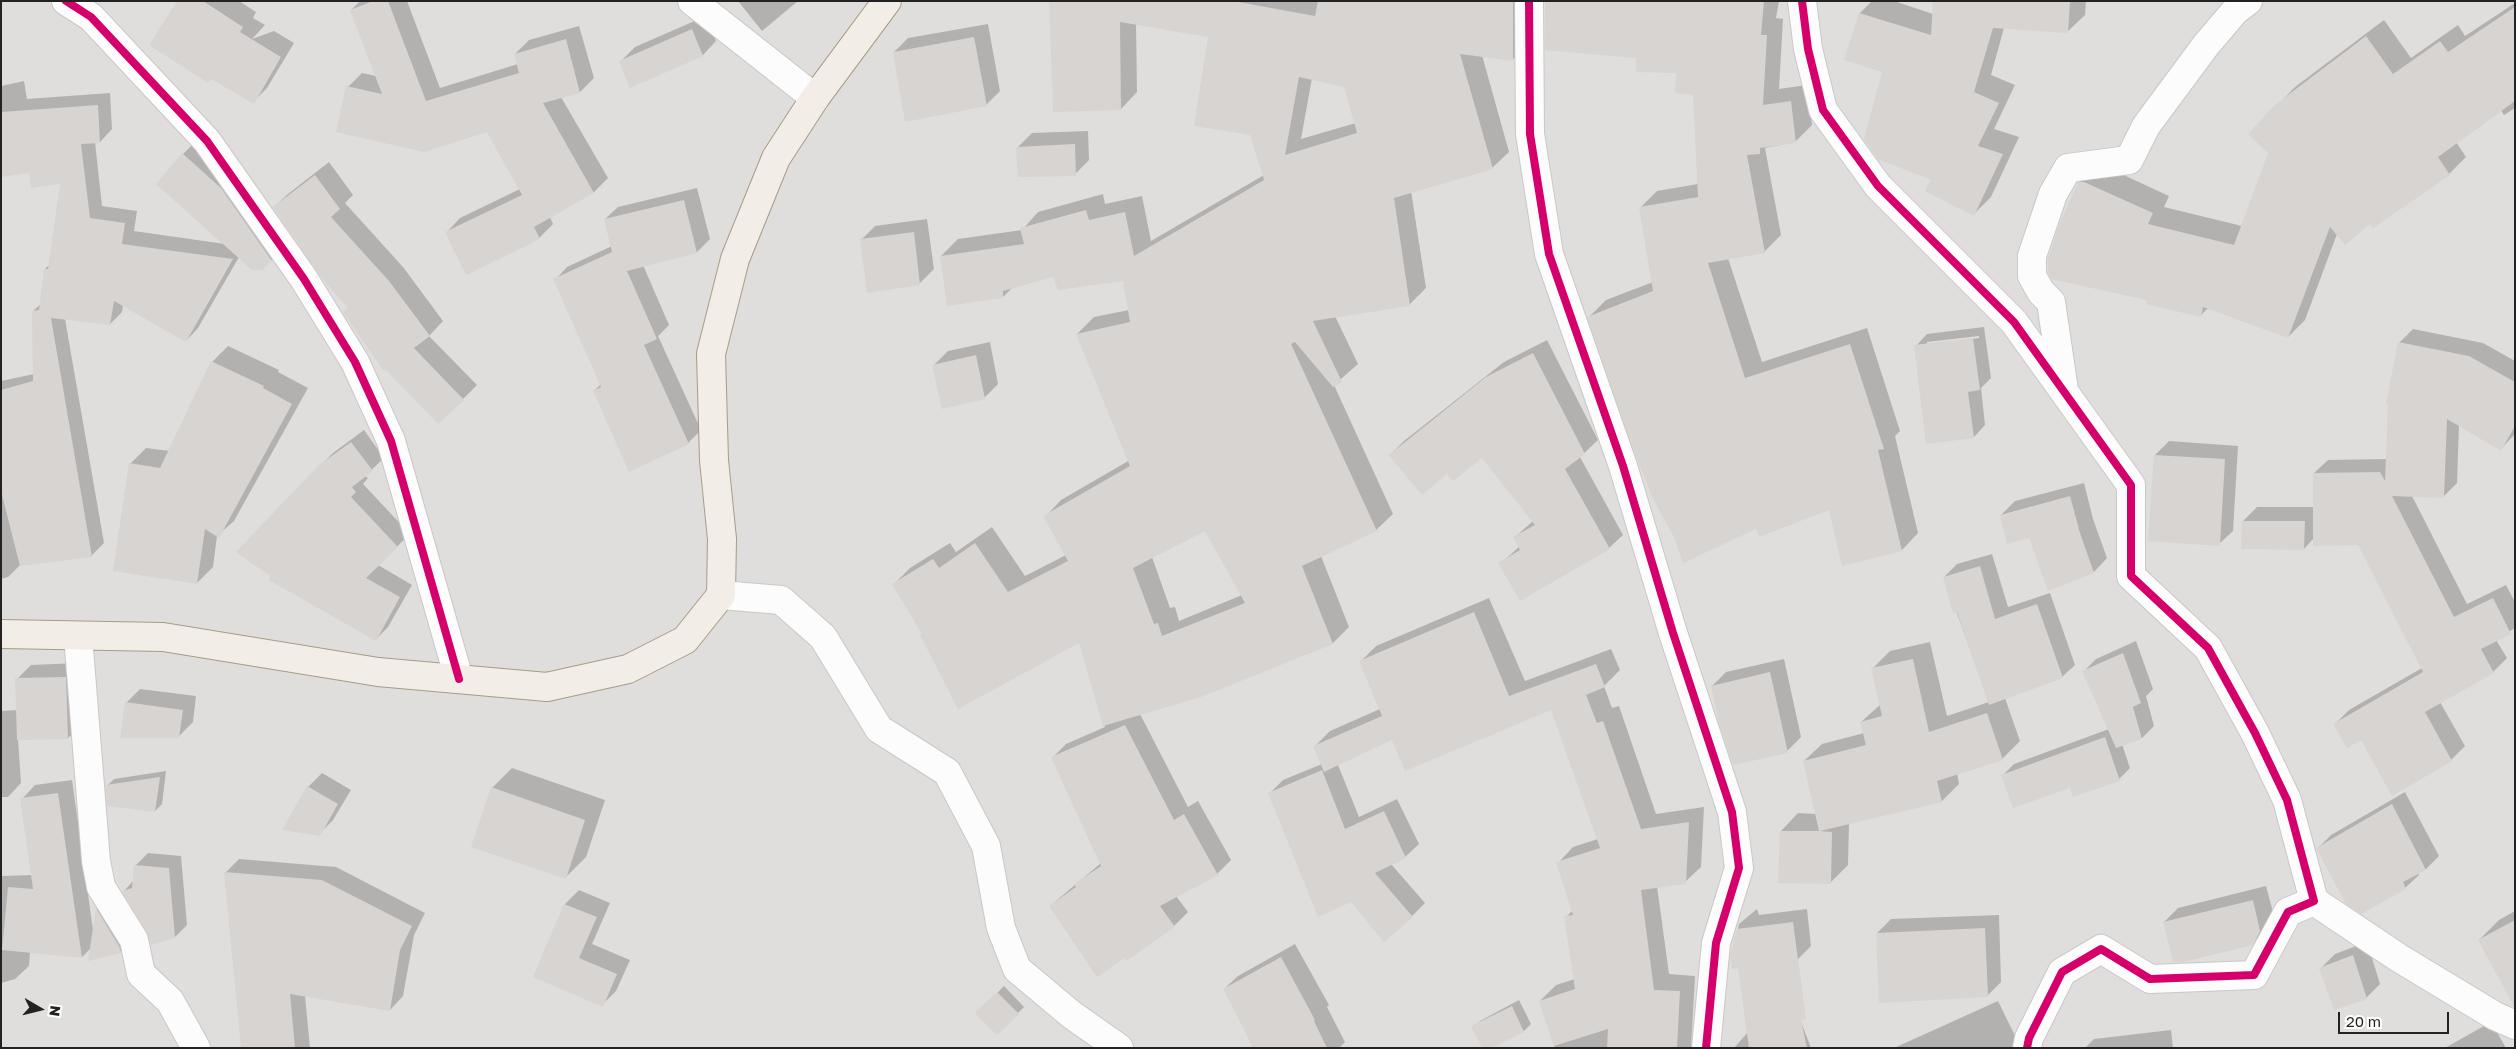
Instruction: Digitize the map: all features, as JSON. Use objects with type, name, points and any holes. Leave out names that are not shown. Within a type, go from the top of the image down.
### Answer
[{"type":"main road","points":[[1,634],[163,637],[378,672],[547,687],[628,669],[686,640],[721,595],[722,539],[714,460],[711,354],[735,258],[776,158],[814,98],[887,1]]},
{"type":"street","points":[[66,1],[91,17],[207,141],[304,279],[355,362],[391,442],[459,679]]},
{"type":"street","points":[[692,1],[814,98]]},
{"type":"street","points":[[1529,1],[1530,134],[1549,254],[1623,466],[1673,633],[1732,812],[1739,868],[1716,943],[1706,1048]]},
{"type":"street","points":[[1802,1],[1808,49],[1823,110],[1878,186],[2014,322],[2065,397],[2131,485],[2131,576],[2208,648],[2256,734],[2287,800],[2314,901],[2407,963],[2495,1016],[2515,1025]]},
{"type":"street","points":[[2065,397],[2051,302],[2041,292],[2032,276],[2032,256],[2053,194],[2068,168],[2129,160],[2146,126],[2206,45],[2236,11],[2248,1]]},
{"type":"street","points":[[721,595],[781,600],[823,637],[879,729],[947,772],[986,846],[1001,928],[1017,969],[1072,1016],[1120,1048]]},
{"type":"street","points":[[78,636],[96,862],[101,886],[134,940],[141,974],[170,1001],[196,1048]]},
{"type":"street","points":[[2027,1048],[2029,1038],[2062,972],[2101,949],[2150,979],[2254,975],[2288,912],[2314,901]]},
{"type":"shaded area","points":[[1,1],[2515,1],[2515,1048],[1,1048]]},
{"type":"building","points":[[177,1],[203,1],[243,27],[240,32],[281,57],[254,104],[211,79],[208,83],[149,45]]},
{"type":"building","points":[[373,1],[388,1],[426,101],[519,73],[514,54],[566,39],[580,93],[543,103],[594,193],[534,227],[540,239],[466,275],[445,232],[522,195],[487,132],[424,152],[336,132],[346,86],[382,94],[350,10]]},
{"type":"building","points":[[1049,1],[1233,1],[1315,16],[1318,1],[1513,1],[1513,61],[1460,54],[1493,169],[1394,198],[1410,306],[1313,321],[1342,382],[1333,387],[1295,342],[1291,344],[1377,531],[1302,566],[1333,644],[1201,697],[1103,726],[1079,643],[958,709],[920,635],[922,634],[892,584],[933,559],[939,568],[975,543],[1008,592],[1068,561],[1043,516],[1130,466],[1076,334],[1130,322],[1123,281],[1058,290],[1053,277],[1003,291],[1003,298],[947,306],[940,256],[1024,244],[1020,228],[1086,210],[1089,220],[1125,212],[1134,256],[1264,180],[1250,135],[1194,126],[1208,37],[1120,22],[1121,110],[1053,112]],"holes":[[[1299,77],[1344,87],[1357,133],[1285,155]],[[1205,531],[1245,603],[1162,636],[1158,623],[1154,624],[1133,568]]]},
{"type":"building","points":[[1545,1],[1764,1],[1761,35],[1767,35],[1763,105],[1791,101],[1796,143],[1760,148],[1760,154],[1747,155],[1765,253],[1708,263],[1745,378],[1850,344],[1884,449],[1878,450],[1902,551],[1842,566],[1829,510],[1759,537],[1756,529],[1683,563],[1674,537],[1652,497],[1632,446],[1587,317],[1653,291],[1639,207],[1698,197],[1693,95],[1675,93],[1676,73],[1636,72],[1636,58],[1545,50]]},
{"type":"building","points":[[1933,1],[2070,1],[2068,33],[1993,28],[1974,92],[1999,103],[1978,146],[2003,154],[1974,216],[1925,191],[1931,180],[1878,159],[1864,139],[1882,72],[1844,60],[1859,13],[1931,35]]},
{"type":"building","points":[[2515,7],[2515,101],[2438,157],[2450,175],[2373,228],[2370,224],[2345,245],[2330,227],[2288,338],[2203,307],[2201,317],[2146,304],[2147,300],[2051,279],[2048,272],[2048,259],[2059,225],[2078,182],[2084,182],[2153,213],[2148,224],[2234,245],[2268,153],[2248,134],[2276,104],[2366,36],[2393,74],[2440,41],[2448,52]]},
{"type":"building","points":[[692,29],[703,56],[630,88],[619,61]]},
{"type":"building","points":[[974,37],[987,106],[905,122],[893,52]]},
{"type":"building","points":[[98,105],[100,143],[81,144],[90,218],[125,223],[122,244],[233,259],[186,342],[114,301],[110,325],[51,318],[92,557],[20,566],[1,491],[1,390],[33,381],[32,311],[39,310],[44,269],[48,269],[60,184],[31,188],[29,173],[1,177],[1,112]]},
{"type":"building","points":[[1075,144],[1076,176],[1018,177],[1016,147]]},
{"type":"building","points":[[182,153],[221,188],[272,261],[262,270],[252,270],[156,184]]},
{"type":"building","points":[[315,175],[340,209],[331,217],[389,281],[430,336],[414,348],[464,400],[438,424],[386,370],[384,371],[343,312],[348,308],[324,281],[273,207]]},
{"type":"building","points":[[684,200],[697,253],[627,271],[657,339],[644,345],[689,444],[629,472],[593,391],[601,387],[553,279],[612,252],[604,219]]},
{"type":"building","points":[[914,232],[920,285],[867,293],[860,239]]},
{"type":"building","points":[[1973,338],[1980,390],[1968,392],[1974,438],[1926,444],[1914,345]]},
{"type":"building","points":[[2398,342],[2469,356],[2515,382],[2515,426],[2501,451],[2447,419],[2444,498],[2392,496],[2454,617],[2493,598],[2511,634],[2481,649],[2494,673],[2425,712],[2452,761],[2392,796],[2361,740],[2347,748],[2333,724],[2423,672],[2358,545],[2313,546],[2313,473],[2380,472],[2385,481],[2388,404],[2386,404]]},
{"type":"building","points":[[1533,353],[1585,454],[1565,469],[1610,549],[1520,601],[1498,563],[1520,550],[1513,537],[1535,525],[1482,458],[1453,481],[1447,474],[1422,495],[1389,455],[1486,377]]},
{"type":"building","points":[[976,355],[985,399],[942,409],[932,365]]},
{"type":"building","points":[[211,361],[264,386],[263,388],[292,404],[219,538],[205,529],[197,584],[113,571],[129,463],[160,468]]},
{"type":"building","points":[[351,442],[373,471],[352,487],[356,492],[351,497],[398,547],[366,578],[400,597],[376,641],[269,580],[270,576],[236,552],[319,465]]},
{"type":"building","points":[[2154,455],[2225,459],[2220,546],[2148,541]]},
{"type":"building","points":[[2070,496],[2094,573],[2048,591],[2029,538],[2007,544],[2000,515]]},
{"type":"building","points":[[2242,521],[2305,521],[2304,550],[2241,549]]},
{"type":"building","points":[[1980,566],[1995,619],[2037,604],[2063,678],[1989,705],[1957,612],[1953,613],[1943,577]]},
{"type":"building","points":[[1474,612],[1509,696],[1596,664],[1605,687],[1586,695],[1597,723],[1603,721],[1641,829],[1689,822],[1686,884],[1641,890],[1654,990],[1680,991],[1677,1048],[1607,1048],[1608,1029],[1554,1046],[1539,1001],[1575,989],[1564,916],[1573,915],[1556,862],[1600,848],[1551,710],[1405,771],[1392,740],[1324,772],[1313,746],[1382,716],[1359,661]]},
{"type":"building","points":[[2123,653],[2141,703],[2133,707],[2142,739],[2116,748],[2082,671]]},
{"type":"building","points":[[1913,659],[1929,732],[1987,713],[2003,760],[1937,781],[1942,802],[1820,831],[1832,832],[1831,884],[1778,883],[1780,831],[1819,831],[1803,761],[1866,745],[1860,722],[1882,716],[1871,668]]},
{"type":"building","points":[[1770,672],[1788,753],[1733,765],[1719,723],[1711,686]]},
{"type":"building","points":[[66,677],[68,739],[17,740],[15,678]]},
{"type":"building","points":[[125,702],[183,710],[179,738],[120,738]]},
{"type":"building","points":[[1125,725],[1174,820],[1184,814],[1218,875],[1160,906],[1175,927],[1126,961],[1124,958],[1097,977],[1049,906],[1076,887],[1074,884],[1101,866],[1051,757]]},
{"type":"building","points":[[2105,737],[2120,781],[2073,797],[2070,788],[2013,808],[2001,775]]},
{"type":"building","points":[[1322,770],[1345,829],[1384,811],[1406,858],[1375,873],[1413,917],[1384,942],[1351,902],[1318,917],[1268,793]]},
{"type":"building","points":[[160,777],[155,812],[107,806],[106,785]]},
{"type":"building","points":[[307,786],[338,804],[320,836],[282,830]]},
{"type":"building","points":[[491,787],[585,820],[566,879],[471,847]]},
{"type":"building","points":[[58,793],[82,958],[2,950],[8,887],[33,889],[20,798]]},
{"type":"building","points":[[2392,804],[2426,870],[2403,882],[2406,889],[2361,914],[2346,904],[2316,848]]},
{"type":"building","points":[[134,865],[169,868],[175,938],[151,945],[147,932],[122,891],[132,888]]},
{"type":"building","points":[[224,872],[322,880],[412,926],[400,950],[390,1011],[290,994],[295,1048],[241,1048]]},
{"type":"building","points":[[2253,900],[2260,931],[2253,945],[2183,962],[2173,962],[2163,922]]},
{"type":"building","points":[[564,904],[597,917],[579,958],[617,974],[603,1007],[533,977]]},
{"type":"building","points":[[96,908],[119,946],[121,953],[88,961]]},
{"type":"building","points":[[2515,920],[2515,1008],[2478,940]]},
{"type":"building","points":[[1793,922],[1806,1019],[1801,1020],[1807,1048],[1749,1048],[1738,968],[1732,969],[1730,956],[1737,929]]},
{"type":"building","points":[[1985,928],[1988,997],[1879,1003],[1876,933]]},
{"type":"building","points":[[2353,955],[2367,999],[2334,1010],[2319,968]]},
{"type":"building","points":[[1281,957],[1315,1020],[1327,1048],[1254,1048],[1223,989]]},
{"type":"building","points":[[997,992],[1019,1014],[997,1035],[975,1013]]},
{"type":"building","points":[[1512,1006],[1524,1032],[1491,1048],[1482,1048],[1471,1026]]},
{"type":"cycle path","points":[[66,1],[91,17],[207,141],[304,279],[355,362],[391,441],[459,679]]},
{"type":"cycle path","points":[[1529,1],[1530,134],[1549,254],[1623,466],[1673,633],[1732,812],[1739,868],[1716,943],[1706,1048]]},
{"type":"cycle path","points":[[1802,1],[1808,49],[1823,110],[1878,186],[2014,322],[2131,485],[2131,576],[2208,648],[2255,733],[2287,800],[2314,901],[2288,912],[2254,975],[2150,979],[2101,949],[2062,972],[2029,1038],[2027,1048]]}]
